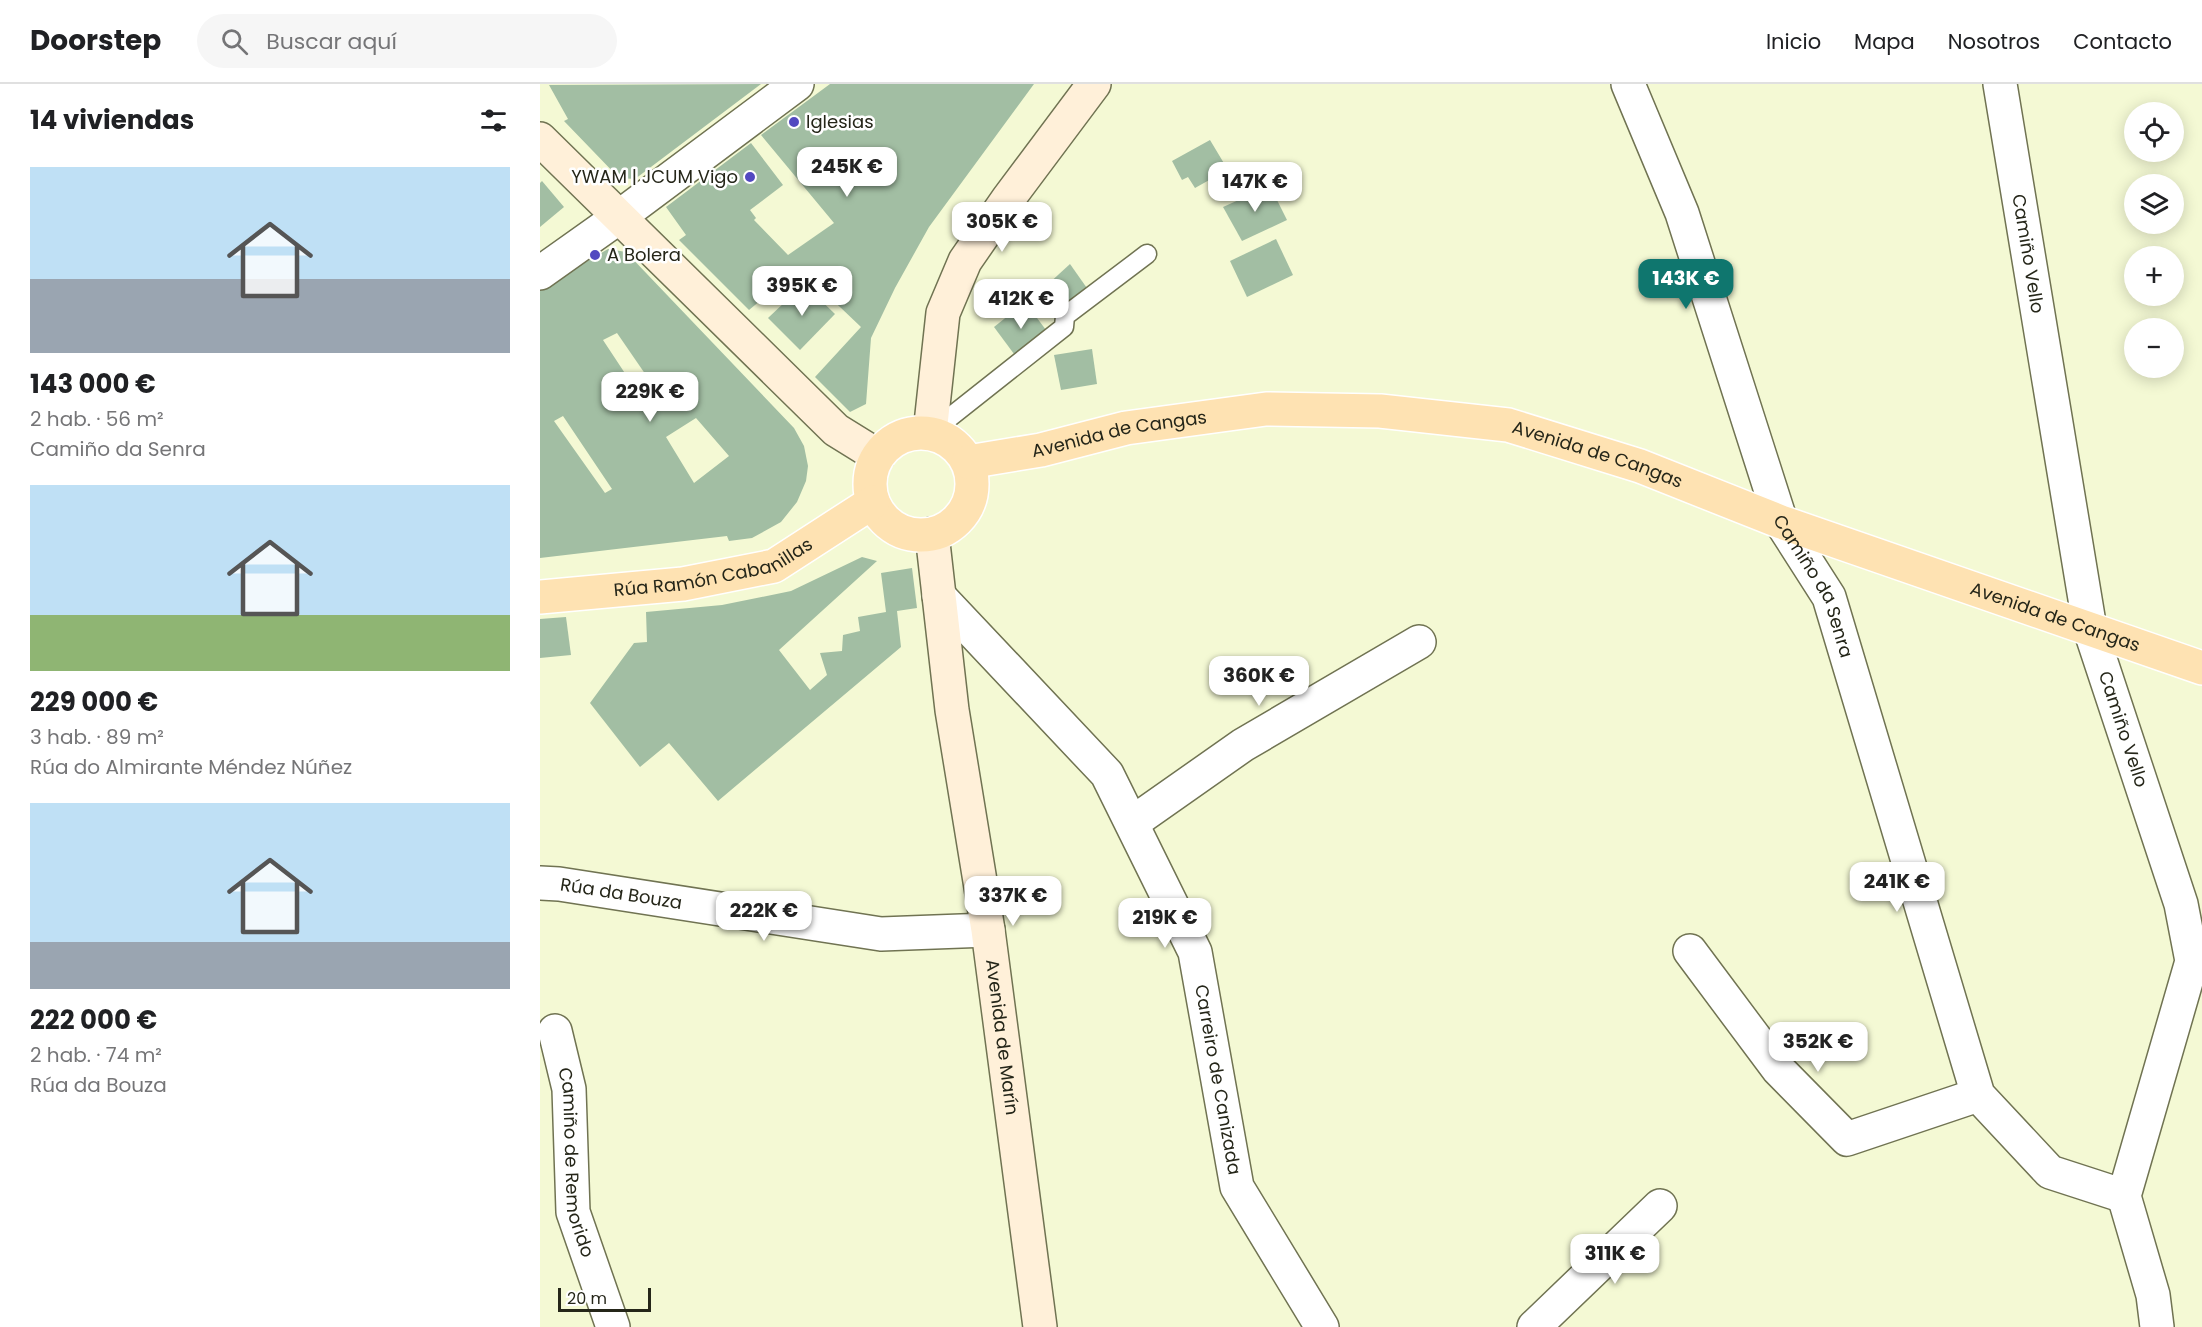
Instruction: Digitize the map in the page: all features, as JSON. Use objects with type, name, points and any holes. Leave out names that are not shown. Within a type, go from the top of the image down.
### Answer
[{"type":"main road","name":"Avenida de Cangas","points":[[968,462],[1041,450],[1126,428],[1266,410],[1380,411],[1508,425],[1641,466],[1780,522],[2202,668]]},
{"type":"main road","points":[[930,433],[946,438],[959,448],[968,462],[973,477],[972,492],[968,507],[946,529],[932,534],[917,535],[903,532],[880,515],[873,502],[870,487],[871,471],[878,456],[900,436],[930,433]]},
{"type":"main road","name":"Rúa Ramón Cabanillas","points":[[540,597],[683,585],[774,566],[873,502]]},
{"type":"street","points":[[540,273],[797,84]]},
{"type":"street","points":[[930,433],[943,312],[965,261],[1094,84]]},
{"type":"street","name":"Camiño da Senra","points":[[1628,84],[1682,213],[1780,522],[1829,597],[1978,1095],[2050,1172],[2124,1196]]},
{"type":"street","name":"Camiño Vello","points":[[2000,84],[2090,629],[2181,904],[2192,961],[2124,1196]]},
{"type":"street","points":[[540,139],[836,430],[878,456]]},
{"type":"street","name":"Avenida de Marín","points":[[932,534],[952,710],[988,930],[1040,1327]]},
{"type":"street","name":"Carreiro de Canizada","points":[[939,596],[1107,774],[1195,952],[1238,1187],[1322,1327]]},
{"type":"street","points":[[1132,823],[1243,746],[1419,642]]},
{"type":"street","name":"Rúa da Bouza","points":[[540,884],[559,884],[881,934],[988,930]]},
{"type":"street","points":[[1690,951],[1778,1069],[1847,1139],[1978,1095]]},
{"type":"street","name":"Camiño de Remorido","points":[[555,1031],[569,1089],[573,1212],[613,1327]]},
{"type":"street","points":[[2124,1196],[2152,1295],[2157,1327]]},
{"type":"street","points":[[1534,1327],[1660,1206]]},
{"type":"lane","points":[[930,433],[1064,327],[1065,316],[1147,254]]},
{"type":"building","points":[[761,84],[635,179],[619,178],[564,121],[568,119],[549,85]]},
{"type":"building","points":[[830,84],[1034,84],[929,227],[895,288],[871,338],[866,404],[850,412],[815,377],[861,327],[799,268],[749,310],[679,240],[686,235],[666,207],[751,143],[783,185],[750,210],[756,218],[754,220],[788,255],[834,223],[761,135]]},
{"type":"building","points":[[1210,140],[1228,170],[1243,162],[1254,182],[1235,192],[1233,188],[1230,190],[1220,174],[1195,188],[1188,177],[1182,180],[1172,161]]},
{"type":"building","points":[[542,181],[564,207],[540,227],[540,183]]},
{"type":"building","points":[[1270,186],[1287,220],[1242,241],[1223,207]]},
{"type":"building","points":[[1276,239],[1293,275],[1247,297],[1230,261]]},
{"type":"building","points":[[608,249],[626,252],[794,428],[804,446],[808,466],[806,481],[797,502],[781,522],[752,538],[729,541],[727,536],[540,558],[540,289]],"holes":[[[617,333],[650,381],[636,390],[603,340]],[[563,416],[612,489],[605,493],[554,421]],[[696,418],[729,456],[694,483],[666,437]]]},
{"type":"building","points":[[1070,264],[1089,291],[1065,310],[1046,286]]},
{"type":"building","points":[[804,284],[835,314],[800,350],[768,318]]},
{"type":"building","points":[[1025,302],[1049,334],[1017,358],[994,327]]},
{"type":"building","points":[[1092,349],[1097,384],[1061,390],[1054,355]]},
{"type":"building","points":[[862,557],[877,561],[779,650],[810,690],[827,675],[820,653],[842,651],[843,635],[860,631],[858,617],[886,612],[881,573],[912,568],[917,608],[897,611],[901,647],[718,801],[669,743],[640,767],[590,703],[634,643],[647,642],[646,612],[722,605],[791,591]]},
{"type":"building","points":[[566,617],[571,655],[540,658],[540,619]]},
{"type":"place","name":"Iglesias","points":[[794,122]]},
{"type":"place","name":"YWAM | JCUM Vigo","points":[[750,177]]},
{"type":"place","name":"A Bolera","points":[[595,255]]}]
